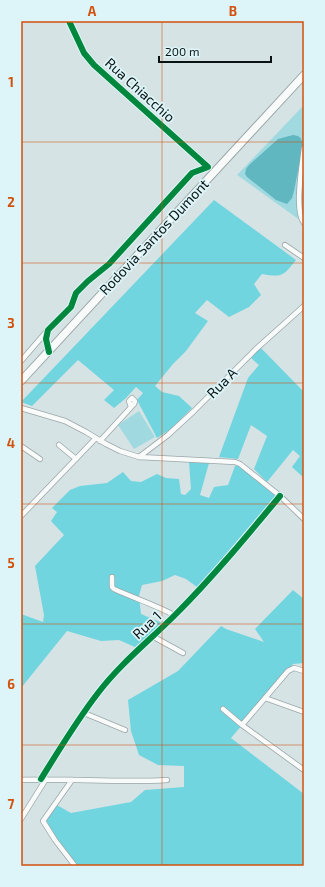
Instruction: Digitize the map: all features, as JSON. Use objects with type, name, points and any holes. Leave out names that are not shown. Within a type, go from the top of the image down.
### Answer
[{"type":"highway","name":"Rodovia Santos Dumont","points":[[21,381],[304,75]]},
{"type":"street","name":"Rua Chiacchio","points":[[48,330],[70,307],[79,289],[109,264],[191,174],[208,167],[94,65],[84,53],[69,21]]},
{"type":"street","points":[[304,148],[299,213],[304,223]]},
{"type":"street","points":[[285,245],[304,258]]},
{"type":"street","name":"Rua A","points":[[139,457],[168,435],[256,349],[304,306]]},
{"type":"street","points":[[48,330],[46,339],[49,352]]},
{"type":"street","points":[[22,358],[48,330]]},
{"type":"street","points":[[21,516],[76,459],[131,406]]},
{"type":"street","points":[[21,408],[65,421],[120,451],[139,457],[235,462],[246,468],[280,496],[304,519]]},
{"type":"street","points":[[59,445],[76,459]]},
{"type":"street","points":[[21,446],[40,459]]},
{"type":"street","name":"Rua 1","points":[[21,819],[43,779],[98,692],[226,561],[280,496]]},
{"type":"street","points":[[112,577],[112,587],[114,589],[161,608],[174,615]]},
{"type":"street","points":[[152,636],[182,653]]},
{"type":"street","points":[[242,725],[290,670],[294,668],[304,671]]},
{"type":"street","points":[[265,698],[304,712]]},
{"type":"street","points":[[223,709],[242,725],[304,770]]},
{"type":"street","points":[[84,713],[124,730]]},
{"type":"street","points":[[21,780],[43,779],[111,782],[166,780]]},
{"type":"street","points":[[72,780],[43,821],[55,840],[75,866]]},
{"type":"shaded area","points":[[304,105],[304,223],[237,175]]},
{"type":"shaded area","points":[[293,135],[300,138],[303,145],[294,191],[292,198],[287,204],[276,200],[245,174],[249,165],[278,139]]},
{"type":"shaded area","points":[[214,200],[296,260],[286,272],[282,274],[274,276],[262,274],[254,284],[261,295],[249,307],[229,317],[207,300],[195,313],[208,321],[186,351],[155,386],[162,392],[179,396],[192,408],[171,429],[157,438],[137,400],[143,393],[136,387],[114,408],[104,400],[114,390],[78,360],[32,406],[21,402]]},
{"type":"shaded area","points":[[260,347],[304,392],[304,478],[292,467],[300,456],[293,450],[267,482],[254,469],[267,436],[251,425],[238,459],[219,457],[248,378],[259,365],[251,358]]},
{"type":"shaded area","points":[[139,411],[155,437],[134,449],[118,425]]},
{"type":"shaded area","points":[[189,462],[209,463],[200,495],[209,498],[214,487],[228,485],[235,466],[240,466],[275,495],[275,498],[197,587],[186,579],[175,575],[162,581],[142,585],[139,596],[141,614],[162,623],[135,647],[119,640],[101,641],[67,631],[21,688],[21,614],[43,622],[44,615],[35,566],[64,535],[51,521],[57,512],[52,508],[70,490],[80,486],[107,483],[123,472],[131,481],[141,482],[157,474],[166,478],[179,479],[181,494],[185,495],[191,489]]},
{"type":"shaded area","points":[[293,590],[304,599],[304,663],[293,664],[231,738],[304,794],[304,866],[75,866],[55,840],[45,817],[55,804],[71,813],[131,802],[145,790],[184,787],[184,766],[158,765],[139,755],[131,731],[128,700],[178,671],[221,626],[264,642],[255,629]]},
{"type":"cycle path","points":[[49,352],[46,339],[48,330],[71,307],[76,293],[109,264],[192,173],[208,167],[94,65],[84,53],[69,21]]},
{"type":"cycle path","points":[[41,779],[75,724],[107,682],[125,662],[175,615],[202,587],[280,496]]}]
